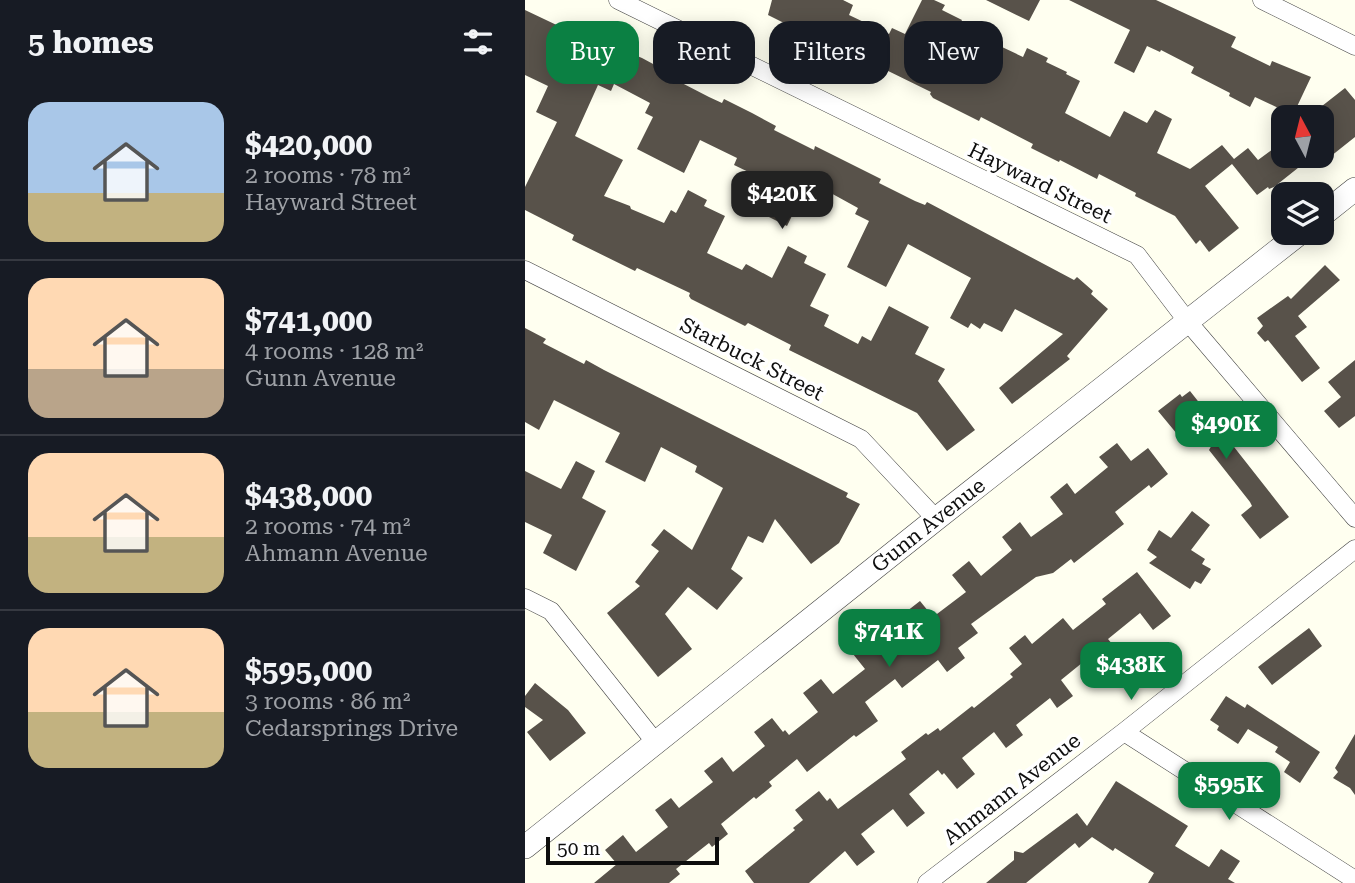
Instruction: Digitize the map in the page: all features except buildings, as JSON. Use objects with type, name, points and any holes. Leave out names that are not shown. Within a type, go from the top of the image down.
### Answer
[{"type":"street","name":"Hayward Street","points":[[618,0],[1137,255],[1188,322],[1355,518]]},
{"type":"street","points":[[1262,0],[1355,46]]},
{"type":"street","points":[[1334,206],[1355,189]]},
{"type":"street","name":"Gunn Avenue","points":[[525,847],[1285,245]]},
{"type":"street","name":"Starbuck Street","points":[[525,270],[861,439],[936,519]]},
{"type":"street","name":"Ahmann Avenue","points":[[927,883],[1124,732],[1355,549]]},
{"type":"street","points":[[525,598],[551,611],[656,743]]},
{"type":"street","points":[[1124,732],[1355,880]]}]
